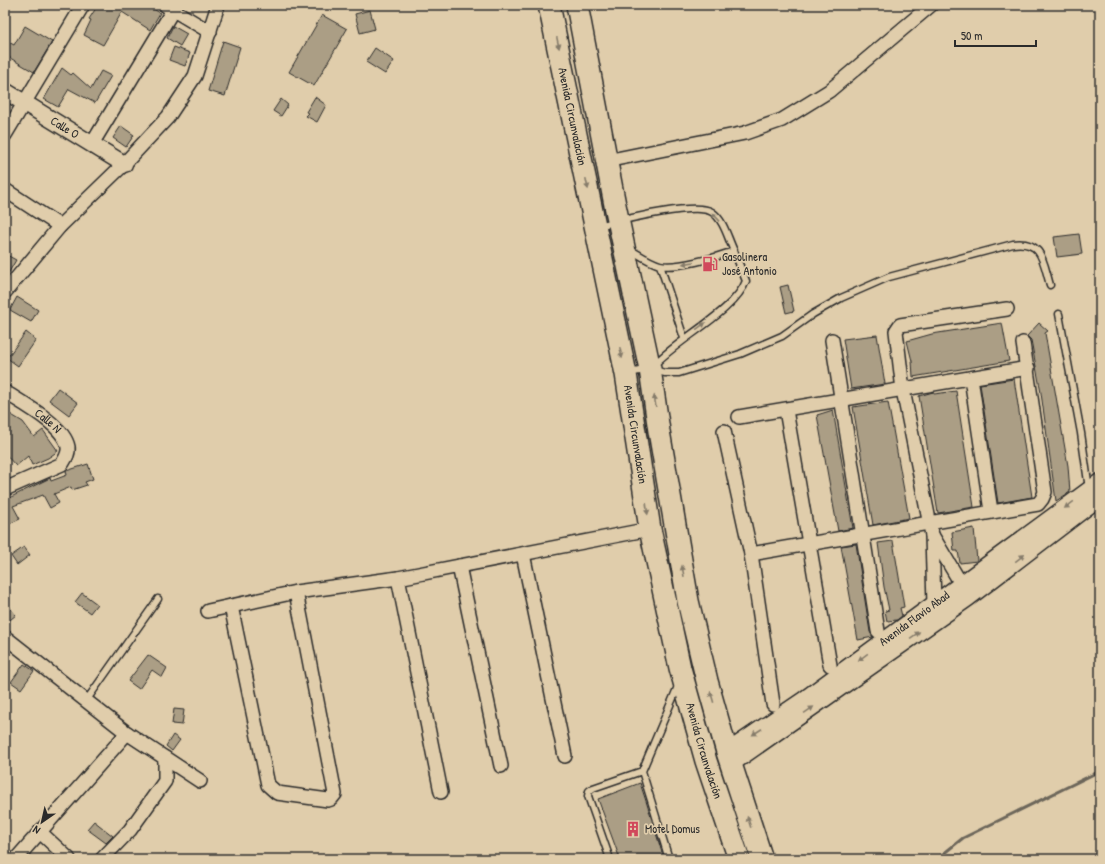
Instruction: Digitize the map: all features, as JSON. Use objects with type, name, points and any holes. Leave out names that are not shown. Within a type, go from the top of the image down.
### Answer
[{"type":"highway","name":"Avenida Circunvalación","points":[[550,5],[594,217],[612,249],[640,324],[650,369],[688,601],[707,681],[729,758],[762,859]]},
{"type":"highway","name":"Avenida Circunvalación","points":[[577,5],[617,213],[612,249],[616,328],[626,374],[636,433],[650,529],[680,668],[706,761],[739,859]]},
{"type":"highway","points":[[594,217],[617,213]]},
{"type":"highway","points":[[616,328],[640,324]]},
{"type":"highway","points":[[636,433],[659,431]]},
{"type":"street","points":[[5,135],[83,5]]},
{"type":"street","points":[[5,292],[60,226],[124,164],[168,117],[184,95],[195,76],[218,5]]},
{"type":"street","points":[[606,161],[745,133],[782,120],[829,91],[931,5]]},
{"type":"street","points":[[92,144],[169,7],[210,32]]},
{"type":"street","name":"Calle O","points":[[5,91],[124,164]]},
{"type":"street","points":[[5,190],[60,226]]},
{"type":"street","points":[[937,611],[931,529],[902,390],[896,331],[900,325],[1008,309]]},
{"type":"street","points":[[832,340],[878,631]]},
{"type":"street","points":[[751,554],[862,535],[931,529],[991,511],[1038,504],[1042,500],[1045,492],[1028,368],[1023,343]]},
{"type":"street","points":[[739,417],[1028,368]]},
{"type":"street","points":[[972,378],[991,511]]},
{"type":"street","name":"Calle Ñ","points":[[5,392],[54,425],[63,436],[68,447],[67,457],[62,464],[5,489]]},
{"type":"street","points":[[786,410],[830,665]]},
{"type":"street","points":[[724,431],[751,554],[773,704]]},
{"type":"street","name":"Avenida Flavio Abad","points":[[937,611],[962,583],[1096,490]]},
{"type":"street","name":"Avenida Flavio Abad","points":[[729,758],[937,611],[968,598],[1096,490]]},
{"type":"street","points":[[208,611],[296,592],[398,578],[650,529]]},
{"type":"street","points":[[931,529],[962,583],[968,598]]},
{"type":"street","points":[[523,554],[565,756]]},
{"type":"street","points":[[459,566],[501,766]]},
{"type":"street","points":[[398,578],[441,792]]},
{"type":"street","points":[[231,606],[266,782],[277,792],[328,800],[335,794],[296,592]]},
{"type":"street","points":[[5,637],[127,733],[200,781]]},
{"type":"street","points":[[16,859],[127,733]]},
{"type":"street","points":[[102,859],[130,830],[165,781],[165,758]]},
{"type":"street","points":[[40,832],[69,859]]},
{"type":"lane","points":[[617,213],[695,207],[711,212],[721,221],[746,281],[742,291],[726,308],[666,352],[650,369]]},
{"type":"lane","points":[[626,374],[650,369],[665,373],[679,373],[740,354],[782,336],[812,314],[841,298],[889,277],[1013,244],[1023,243],[1032,245],[1041,255],[1050,285]]},
{"type":"lane","points":[[612,249],[660,265],[675,265],[702,261],[734,252]]},
{"type":"lane","points":[[660,265],[684,338]]},
{"type":"lane","points":[[1059,314],[1086,462],[1096,490]]},
{"type":"lane","points":[[86,701],[158,599]]},
{"type":"lane","points":[[669,859],[642,771],[679,682],[680,668]]},
{"type":"lane","points":[[610,859],[588,796],[589,791],[593,788],[642,771]]},
{"type":"building","points":[[98,5],[147,5],[160,13],[150,30],[122,12],[103,45],[84,35],[91,20],[89,19]]},
{"type":"building","points":[[370,10],[375,29],[360,33],[355,14]]},
{"type":"building","points":[[322,15],[347,29],[314,86],[289,72]]},
{"type":"building","points":[[25,26],[52,42],[34,72],[5,55],[5,40],[14,45]]},
{"type":"building","points":[[173,26],[187,34],[180,46],[167,38]]},
{"type":"building","points":[[223,41],[240,47],[225,96],[208,91]]},
{"type":"building","points":[[174,47],[190,53],[185,66],[169,60]]},
{"type":"building","points":[[375,48],[394,61],[385,74],[366,62]]},
{"type":"building","points":[[62,68],[71,75],[73,73],[91,89],[101,71],[111,76],[95,103],[69,89],[58,107],[44,99]]},
{"type":"building","points":[[315,97],[326,105],[317,122],[306,116],[309,113],[306,112]]},
{"type":"building","points":[[281,99],[288,105],[281,116],[273,111]]},
{"type":"building","points":[[121,126],[134,135],[126,147],[113,138]]},
{"type":"building","points":[[1079,234],[1082,254],[1057,257],[1054,237]]},
{"type":"building","points":[[5,254],[16,260],[5,279]]},
{"type":"building","points":[[788,285],[794,311],[786,313],[780,287]]},
{"type":"building","points":[[17,297],[38,310],[31,322],[10,310]]},
{"type":"building","points":[[1002,323],[1009,361],[913,377],[912,361],[907,341],[932,334]]},
{"type":"building","points":[[1039,323],[1048,331],[1045,333],[1068,466],[1070,492],[1056,501],[1041,393],[1031,340],[1027,336]]},
{"type":"building","points":[[26,332],[36,340],[18,366],[7,358]]},
{"type":"building","points":[[877,335],[885,384],[851,389],[843,339]]},
{"type":"building","points":[[1014,379],[1032,497],[998,503],[980,384]]},
{"type":"building","points":[[58,388],[78,403],[69,415],[49,400]]},
{"type":"building","points":[[956,391],[974,507],[938,513],[919,396],[933,392],[934,394]]},
{"type":"building","points":[[888,402],[909,518],[873,525],[853,407]]},
{"type":"building","points":[[833,410],[853,528],[838,531],[817,415]]},
{"type":"building","points":[[5,411],[23,422],[34,437],[43,430],[58,451],[48,458],[32,465],[28,456],[16,466],[5,454]]},
{"type":"building","points":[[88,464],[93,479],[85,482],[87,485],[72,490],[71,487],[54,494],[59,503],[50,508],[43,495],[13,506],[20,519],[9,524],[5,517],[5,497],[9,498],[50,478],[51,481],[67,475],[66,471]]},
{"type":"building","points":[[974,528],[977,561],[960,563],[958,551],[954,551],[952,532]]},
{"type":"building","points":[[893,541],[904,607],[900,608],[902,616],[897,620],[887,621],[885,611],[889,610],[884,587],[878,543]]},
{"type":"building","points":[[856,544],[870,632],[873,637],[858,640],[841,546]]},
{"type":"building","points":[[24,547],[30,555],[17,565],[11,556]]},
{"type":"building","points":[[82,593],[97,604],[90,613],[75,602]]},
{"type":"building","points":[[5,603],[16,615],[5,624]]},
{"type":"building","points":[[148,655],[167,668],[162,677],[152,670],[139,689],[128,681]]},
{"type":"building","points":[[24,664],[34,671],[21,689],[11,682]]},
{"type":"building","points":[[174,709],[184,710],[182,725],[172,724]]},
{"type":"building","points":[[173,735],[180,740],[172,751],[166,746]]},
{"type":"building","name":"Motel Domus","points":[[640,783],[664,859],[620,859],[598,799]]},
{"type":"building","points":[[94,821],[113,836],[106,843],[87,829]]},
{"type":"waterway","points":[[937,859],[963,838],[1100,771]]},
{"type":"place","name":"Gasolinera José Antonio","points":[[710,264]]},
{"type":"place","name":"Motel Domus","points":[[633,829]]}]
